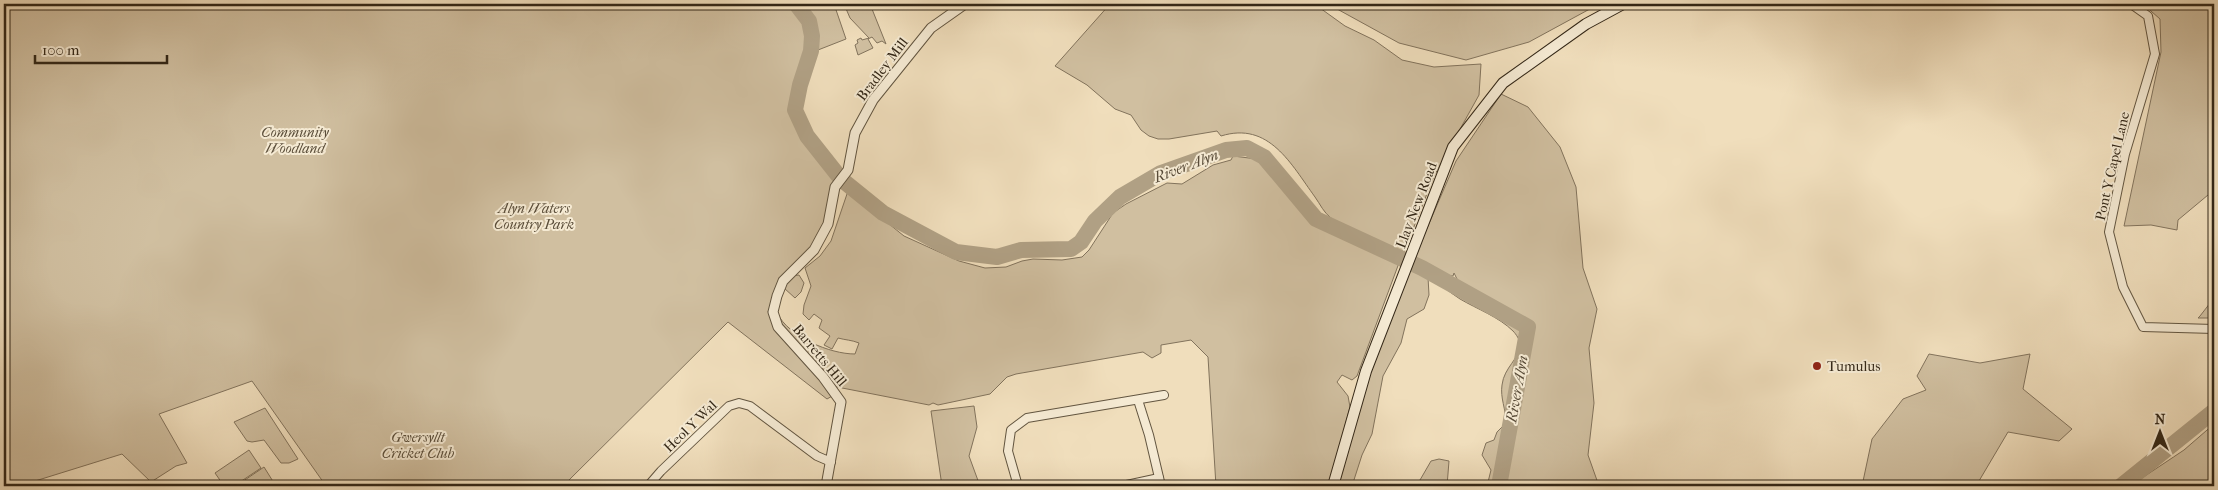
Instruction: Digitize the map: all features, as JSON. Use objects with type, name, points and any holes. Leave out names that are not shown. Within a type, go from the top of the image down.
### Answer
[{"type":"main road","name":"Llay New Road","points":[[1333,486],[1366,372],[1453,147],[1503,83],[1586,24],[1623,4]]},
{"type":"street","name":"Bradley Mill","points":[[828,224],[835,188],[848,170],[855,133],[873,100],[931,28],[965,4]]},
{"type":"street","name":"Pont Y Capel Lane","points":[[2131,4],[2148,16],[2155,54],[2125,154],[2109,232],[2123,287],[2143,327],[2214,329]]},
{"type":"street","name":"Barretts Hill","points":[[828,224],[814,250],[783,281],[774,312],[778,326],[823,377],[841,402],[830,462]]},
{"type":"street","points":[[1018,486],[1008,452],[1011,430],[1027,418],[1164,395]]},
{"type":"street","points":[[1138,400],[1149,435],[1161,486]]},
{"type":"street","name":"Heol Y Wal","points":[[648,486],[661,471],[729,406],[740,403],[750,406],[817,456],[830,462]]},
{"type":"street","points":[[826,486],[830,462]]},
{"type":"street","points":[[1122,486],[1158,478]]},
{"type":"green space","name":"Alyn Waters Country Park","points":[[4,4],[796,4],[809,20],[812,34],[810,55],[797,98],[797,117],[814,146],[841,179],[827,224],[814,250],[781,280],[768,312],[834,395],[827,399],[728,322],[563,486],[326,486],[252,381],[159,414],[187,463],[176,466],[151,482],[122,454],[19,486],[4,486]]},
{"type":"green space","points":[[806,4],[834,4],[846,39],[818,50],[814,20]]},
{"type":"green space","points":[[844,4],[870,4],[886,44],[882,41],[877,43],[872,37],[868,39],[873,48],[858,55],[855,45],[858,43],[857,40],[869,38],[850,18]]},
{"type":"green space","points":[[1110,4],[1309,4],[1320,8],[1345,26],[1374,40],[1402,60],[1434,67],[1481,64],[1479,95],[1434,176],[1404,252],[1357,234],[1331,218],[1287,159],[1266,140],[1253,135],[1238,133],[1221,136],[1217,131],[1169,139],[1158,139],[1149,136],[1141,130],[1131,115],[1115,109],[1087,85],[1055,66]]},
{"type":"green space","points":[[1328,4],[1599,4],[1529,42],[1466,60],[1399,43]]},
{"type":"green space","points":[[2143,4],[2214,4],[2214,190],[2178,220],[2177,230],[2151,225],[2124,226],[2161,52],[2160,19]]},
{"type":"green space","points":[[1501,94],[1528,107],[1560,147],[1576,187],[1583,268],[1597,309],[1589,348],[1594,403],[1588,455],[1599,486],[1487,486],[1491,470],[1482,455],[1486,443],[1494,440],[1497,432],[1506,423],[1502,394],[1503,379],[1517,354],[1520,342],[1514,332],[1507,326],[1460,299],[1428,277],[1429,295],[1424,309],[1407,319],[1401,343],[1383,376],[1372,434],[1362,455],[1352,486],[1337,486],[1369,377],[1415,256],[1456,161]],"holes":[[[1454,273],[1458,281],[1474,291],[1441,281],[1438,274],[1453,276]]]},
{"type":"green space","points":[[1233,156],[1257,159],[1272,173],[1287,193],[1293,196],[1318,226],[1399,263],[1357,376],[1352,380],[1342,375],[1337,382],[1348,396],[1350,407],[1329,486],[1216,486],[1208,357],[1191,340],[1161,345],[1161,353],[1152,358],[1143,352],[1016,374],[1007,377],[990,394],[938,405],[933,403],[929,405],[832,386],[780,325],[777,313],[783,322],[800,337],[834,351],[855,354],[859,343],[854,341],[838,338],[832,349],[824,345],[830,336],[819,328],[822,320],[814,314],[809,320],[803,314],[804,305],[811,286],[805,268],[820,256],[831,241],[848,191],[904,236],[959,261],[985,268],[1006,267],[1033,259],[1062,260],[1082,257],[1089,250],[1113,213],[1126,204],[1167,183],[1182,184],[1213,165],[1231,160]]},
{"type":"green space","points":[[799,275],[804,283],[801,292],[795,298],[784,288],[791,276]]},
{"type":"green space","points":[[2214,298],[2214,318],[2198,318],[2200,316]]},
{"type":"green space","points":[[1929,354],[1980,363],[2030,354],[2023,389],[2072,429],[2059,441],[2008,432],[1976,486],[1862,486],[1872,439],[1903,399],[1926,390],[1917,376]]},
{"type":"green space","points":[[974,406],[977,427],[969,456],[980,486],[942,486],[931,411]]},
{"type":"green space","points":[[265,408],[298,459],[289,463],[281,463],[264,440],[247,441],[234,422]]},
{"type":"green space","points":[[2214,424],[2214,486],[2130,486],[2184,450]]},
{"type":"green space","points":[[249,450],[261,468],[234,486],[224,486],[215,473]]},
{"type":"green space","points":[[1439,459],[1449,461],[1447,486],[1412,486],[1420,480],[1431,461]]},
{"type":"green space","points":[[264,467],[274,483],[269,486],[236,486]]},
{"type":"waterway","name":"River Alyn","points":[[796,4],[809,21],[812,36],[811,51],[800,85],[795,110],[807,136],[841,179],[883,213],[956,252],[997,257],[1021,250],[1071,249],[1081,242],[1095,221],[1120,197],[1161,173],[1226,150],[1247,148],[1264,157],[1316,219],[1422,268],[1528,327],[1499,486]]},
{"type":"waterway","name":"River Alyn","points":[[2121,486],[2214,411]]},
{"type":"place","name":"Tumulus","points":[[1817,366]]},
{"type":"park label","name":"Community Woodland","points":[[295,140]]},
{"type":"park label","name":"Gwersyllt Cricket Club","points":[[418,446]]}]
